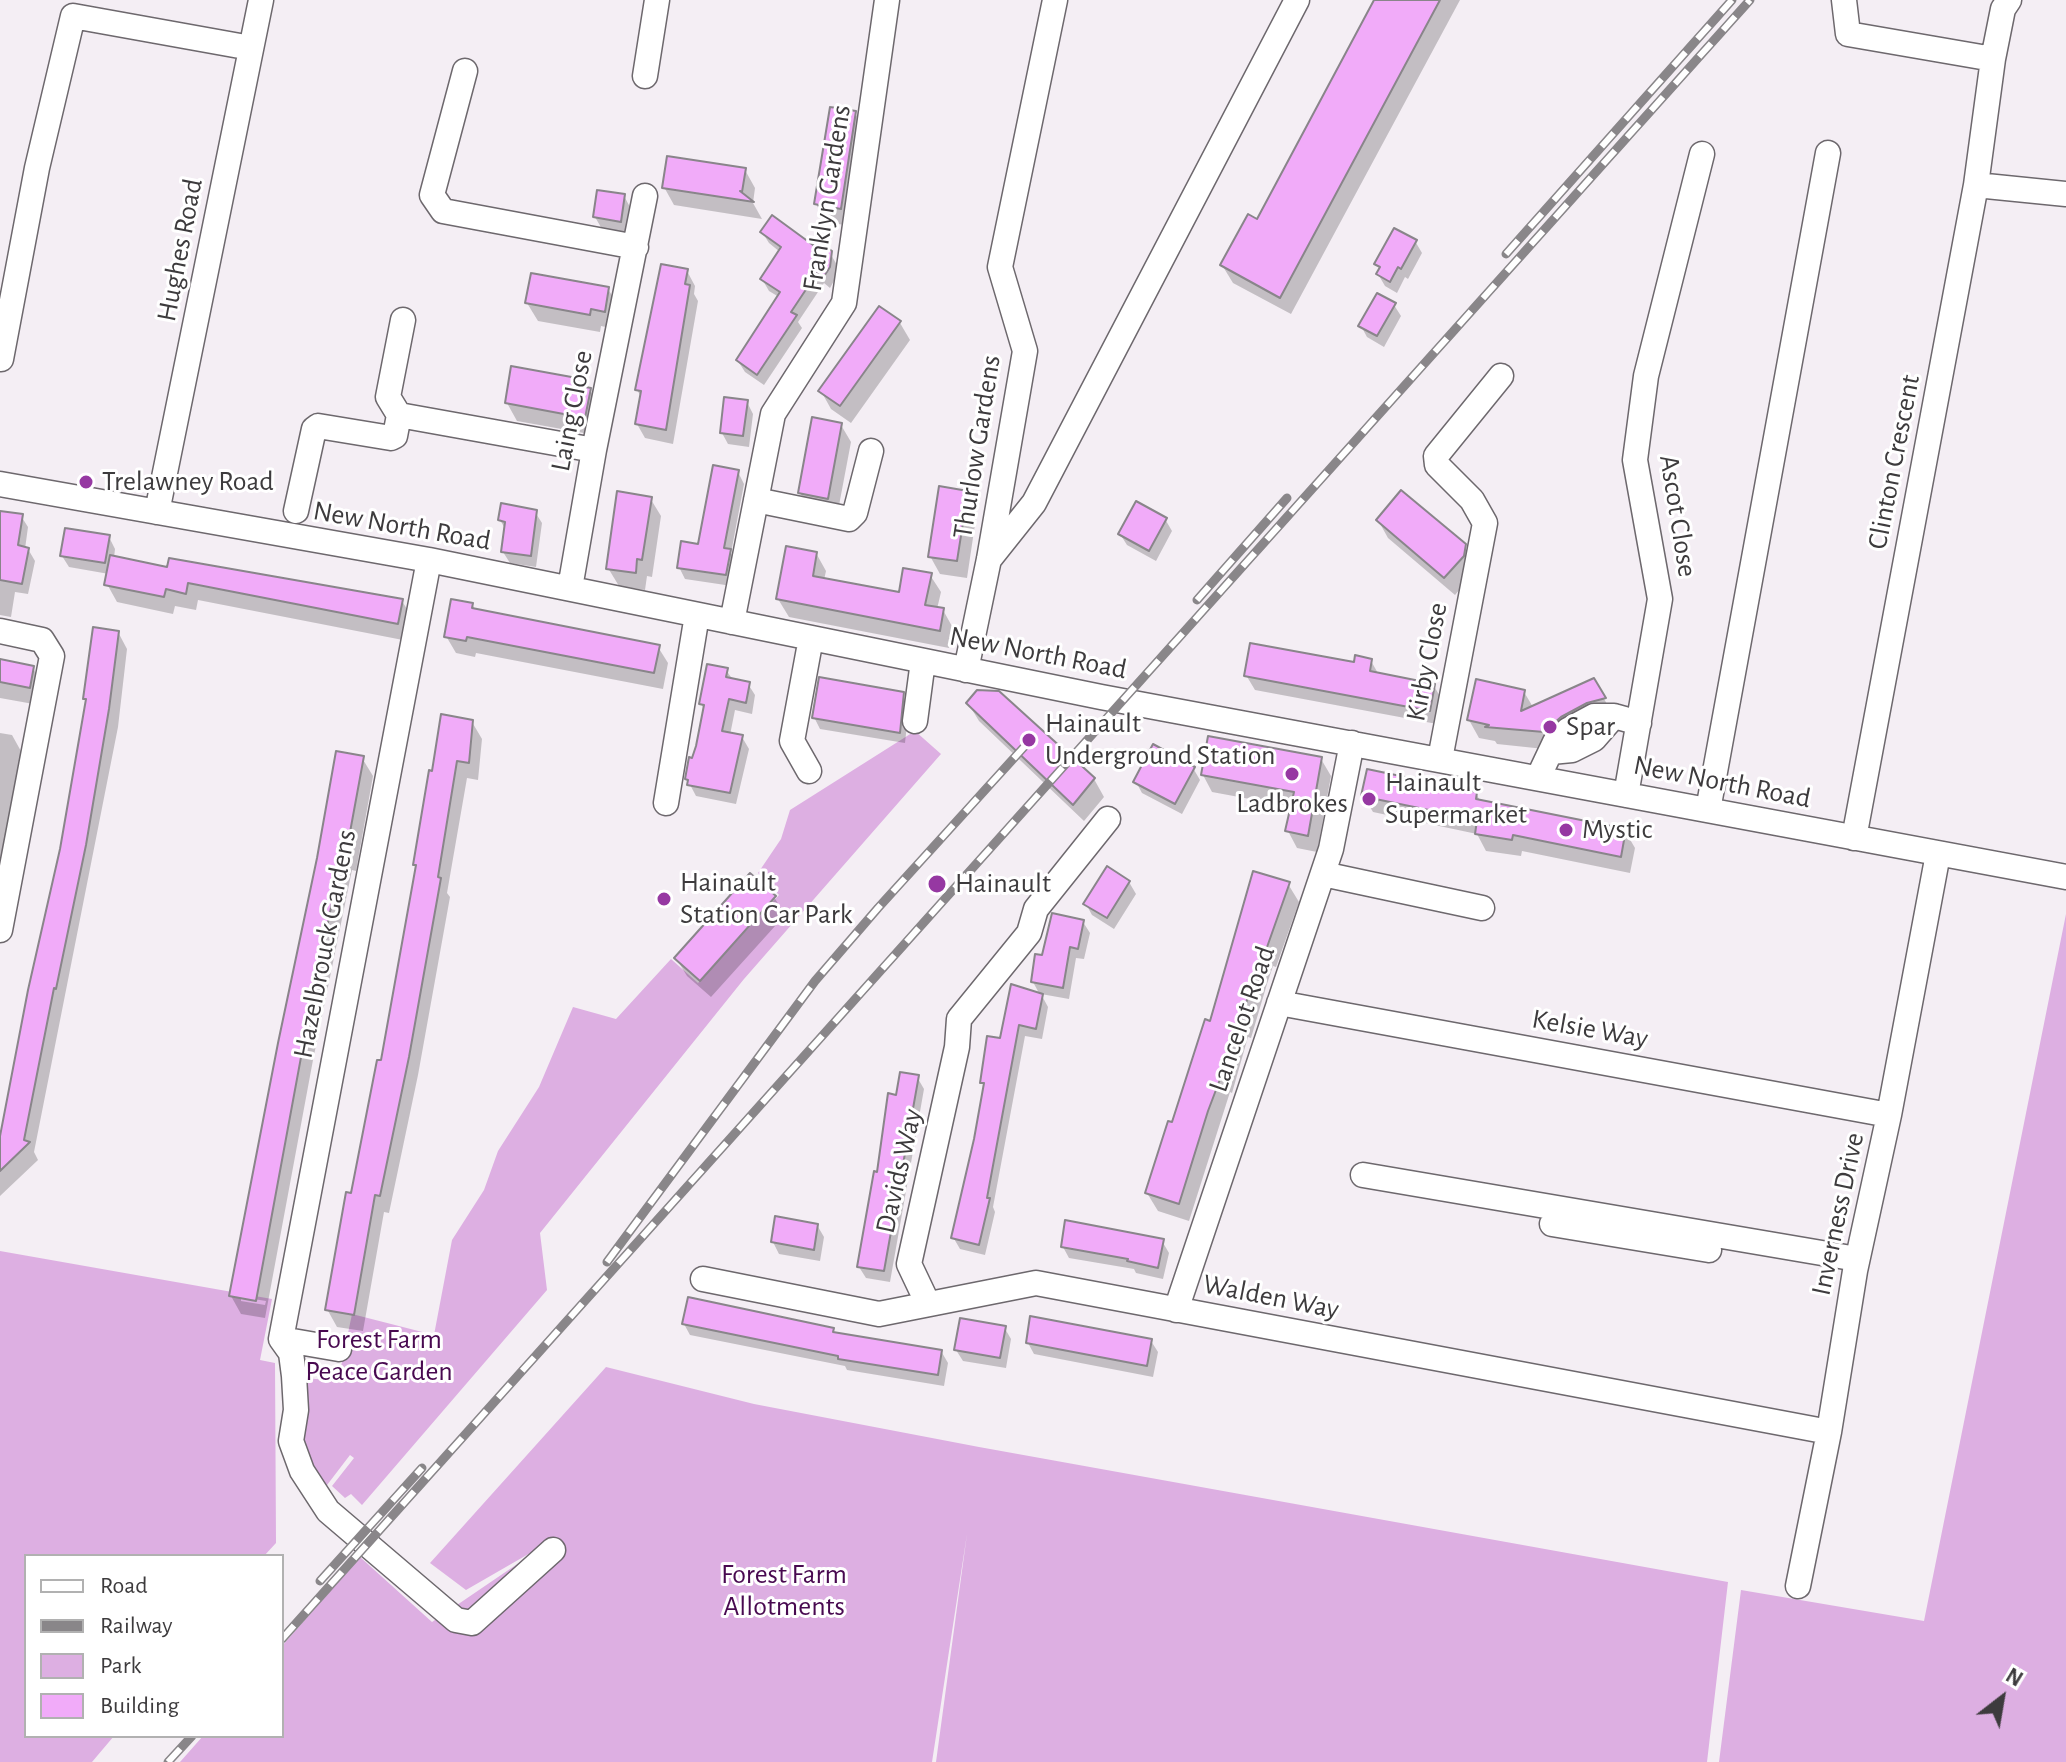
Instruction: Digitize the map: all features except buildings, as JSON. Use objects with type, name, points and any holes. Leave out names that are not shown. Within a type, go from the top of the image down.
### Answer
[{"type":"street","name":"Hughes Road","points":[[157,512],[261,0]]},
{"type":"street","points":[[645,76],[657,0]]},
{"type":"street","name":"Franklyn Gardens","points":[[732,622],[773,414],[844,303],[887,0]]},
{"type":"street","name":"Thurlow Gardens","points":[[966,670],[989,559],[1025,351],[1000,267],[1055,0]]},
{"type":"street","points":[[989,559],[1034,503],[1297,0]]},
{"type":"street","points":[[1844,0],[1848,34],[1993,59]]},
{"type":"street","name":"Clinton Crescent","points":[[1854,838],[1976,185],[1993,59],[2003,9],[2009,0]]},
{"type":"street","points":[[1,359],[66,8],[251,48]]},
{"type":"street","points":[[465,71],[432,195],[443,211],[636,247]]},
{"type":"street","points":[[1708,810],[1828,153]]},
{"type":"street","name":"Ascot Close","points":[[1626,795],[1660,599],[1635,460],[1646,376],[1702,154]]},
{"type":"street","points":[[1976,185],[2066,194]]},
{"type":"street","name":"Laing Close","points":[[570,588],[645,196]]},
{"type":"street","points":[[296,511],[314,429],[318,426],[391,438],[395,436],[399,415],[388,397],[403,320]]},
{"type":"street","name":"Kirby Close","points":[[1440,759],[1485,523],[1472,500],[1437,465],[1436,456],[1501,376]]},
{"type":"street","points":[[399,415],[594,450]]},
{"type":"street","points":[[756,500],[849,519],[855,513],[871,451]]},
{"type":"street","name":"New North Road","points":[[0,484],[429,560],[966,670],[2066,877]]},
{"type":"street","name":"Hazelbrouck Gardens","points":[[281,1339],[429,560]]},
{"type":"street","points":[[666,803],[697,615]]},
{"type":"street","points":[[0,631],[42,640],[52,656],[0,930]]},
{"type":"street","points":[[809,771],[792,741],[811,638]]},
{"type":"street","points":[[915,721],[923,661]]},
{"type":"street","points":[[1538,778],[1555,742],[1568,730],[1594,716],[1614,716],[1639,723]]},
{"type":"street","name":"Lancelot Road","points":[[1176,1310],[1331,849],[1352,743]]},
{"type":"street","name":"Davids Way","points":[[928,1304],[909,1264],[957,1047],[959,1019],[1029,933],[1036,909],[1108,819]]},
{"type":"street","name":"Inverness Drive","points":[[1798,1586],[1829,1432],[1856,1265],[1889,1115],[1938,854]]},
{"type":"street","points":[[1323,874],[1482,908]]},
{"type":"street","name":"Kelsie Way","points":[[1279,1003],[1889,1115]]},
{"type":"street","points":[[1370,1183],[1636,1240],[1856,1265]]},
{"type":"street","name":"Walden Way","points":[[703,1279],[879,1314],[1036,1283],[1829,1432]]},
{"type":"street","points":[[281,1339],[339,1349]]},
{"type":"street","points":[[281,1339],[291,1353],[296,1410],[291,1441],[302,1471],[328,1511],[456,1620],[472,1623],[553,1550]]},
{"type":"green space","name":"Forest Farm Peace Garden","points":[[915,731],[941,754],[744,979],[540,1233],[547,1290],[362,1505],[351,1494],[345,1498],[332,1486],[354,1458],[350,1455],[324,1489],[304,1463],[305,1378],[338,1381],[352,1314],[434,1335],[452,1240],[484,1190],[498,1151],[539,1087],[573,1007],[616,1019],[671,959],[698,983],[779,895],[758,873],[781,839],[790,810]]},
{"type":"green space","points":[[2066,914],[2066,1762],[1719,1762],[1741,1590],[1924,1621]]},
{"type":"green space","points":[[0,1251],[272,1299],[260,1360],[275,1363],[276,1543],[266,1554],[24,1554],[24,1738],[112,1738],[92,1762],[0,1762]]},
{"type":"green space","name":"Forest Farm Allotments","points":[[606,1367],[754,1404],[1728,1582],[1707,1762],[936,1762],[967,1534],[932,1762],[180,1762],[201,1738],[284,1738],[284,1644],[360,1557],[432,1622],[551,1541],[466,1590],[430,1563]]},
{"type":"railway","points":[[1506,254],[1732,0]]},
{"type":"railway","points":[[284,1637],[1750,0]]},
{"type":"railway","points":[[1197,600],[1287,498]]},
{"type":"railway","points":[[607,1262],[815,981],[1024,747]]},
{"type":"railway","points":[[320,1581],[422,1468]]},
{"type":"railway","points":[[168,1762],[190,1738]]},
{"type":"place","name":"Trelawney Road","points":[[86,482]]},
{"type":"place","name":"Spar","points":[[1550,727]]},
{"type":"place","name":"Hainault Underground Station","points":[[1029,740]]},
{"type":"place","name":"Ladbrokes","points":[[1292,774]]},
{"type":"place","name":"Hainault Supermarket","points":[[1369,799]]},
{"type":"place","name":"Mystic","points":[[1566,830]]},
{"type":"place","name":"Hainault","points":[[937,884]]},
{"type":"place","name":"Hainault Station Car Park","points":[[664,899]]}]
